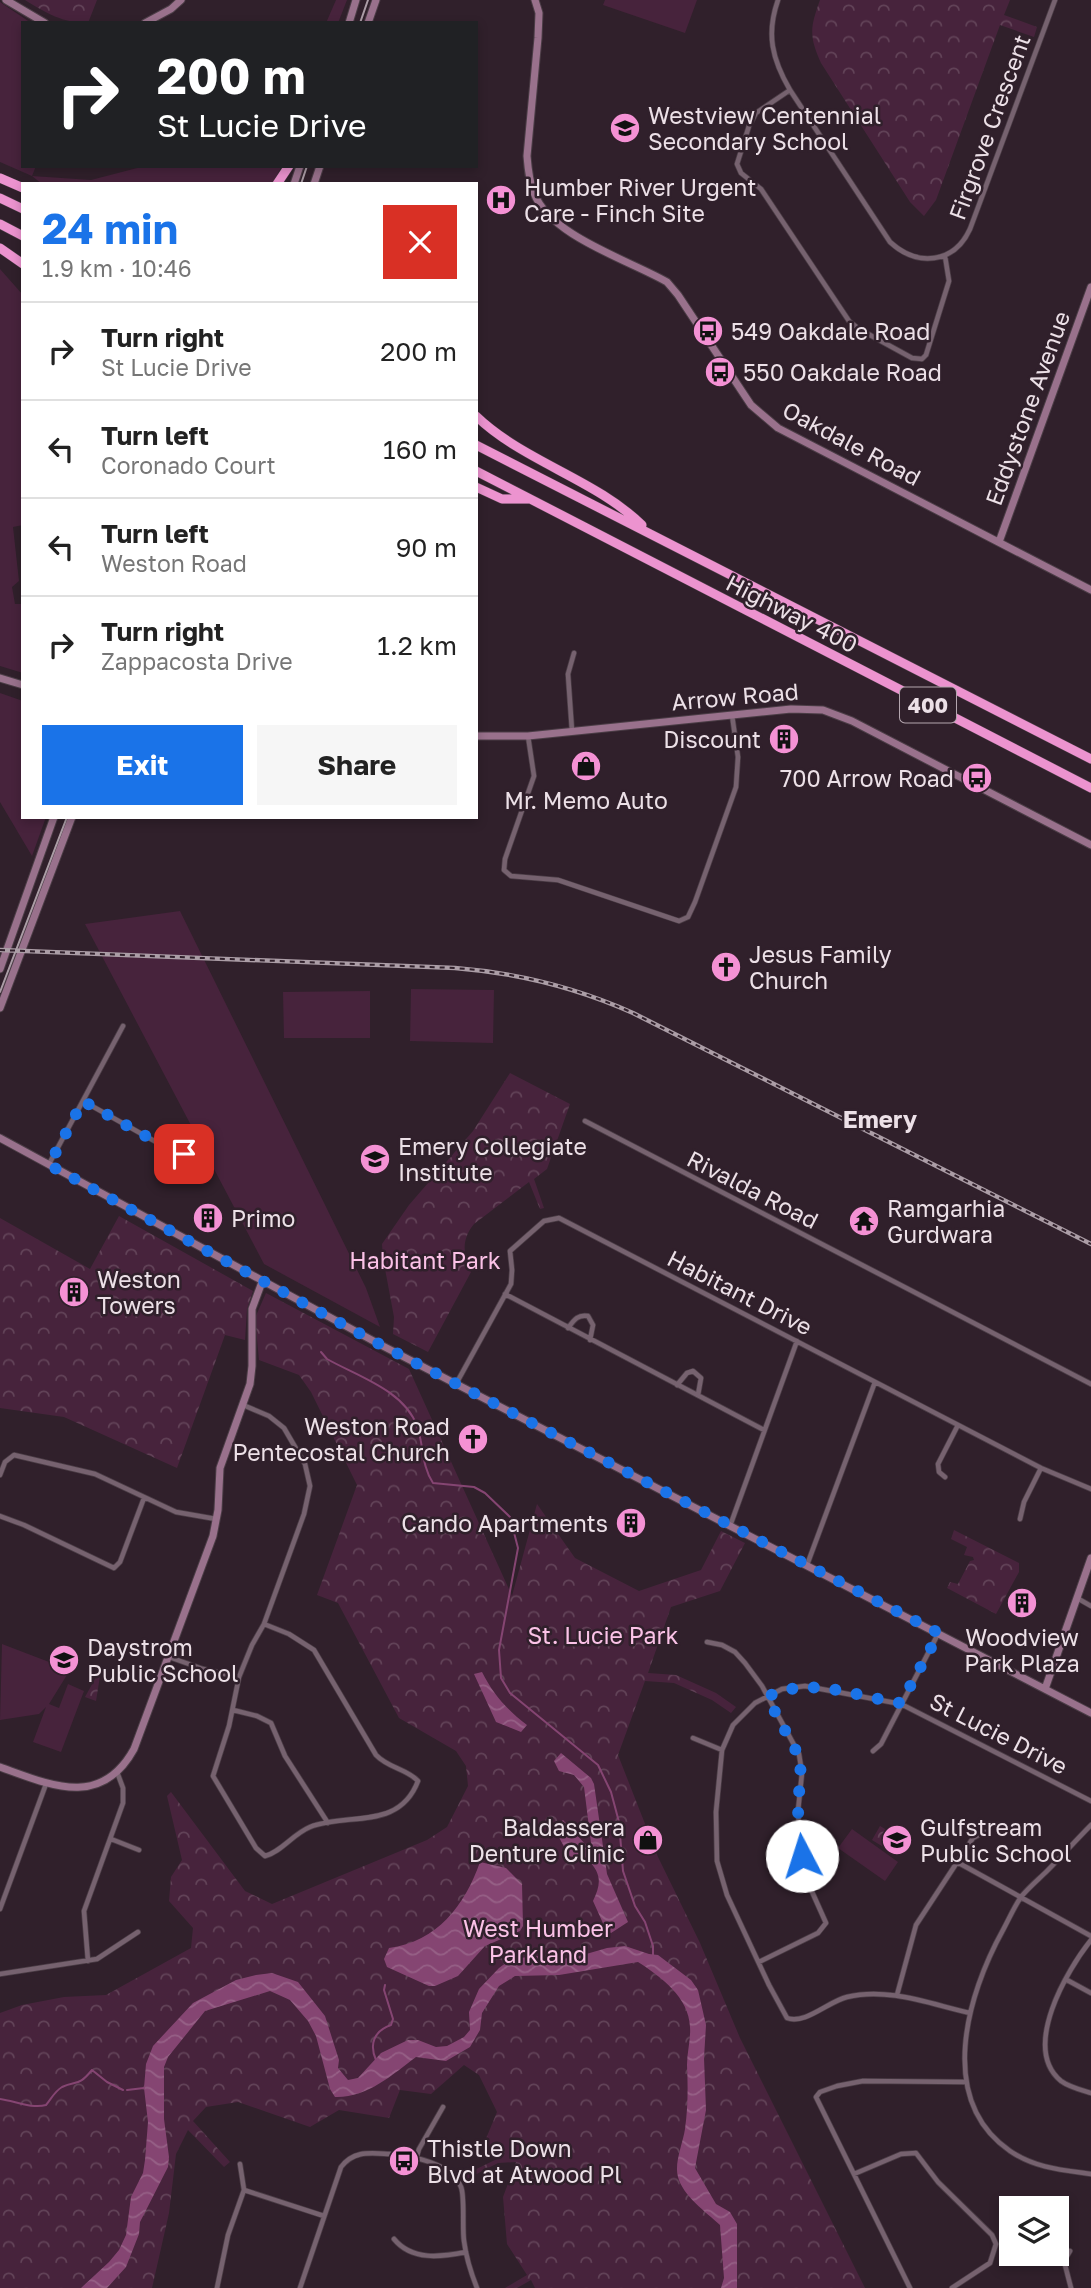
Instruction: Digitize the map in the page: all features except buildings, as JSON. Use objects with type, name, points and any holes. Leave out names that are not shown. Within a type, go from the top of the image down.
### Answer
[{"type":"highway","points":[[0,178],[21,187]]},
{"type":"highway","points":[[0,198],[21,208]]},
{"type":"highway","points":[[0,224],[21,235]]},
{"type":"highway","points":[[0,248],[21,263]]},
{"type":"highway","points":[[478,418],[505,438],[623,507],[648,531]]},
{"type":"highway","name":"Highway 400","points":[[478,446],[1091,759]]},
{"type":"highway","name":"Highway 400","points":[[478,472],[1091,788]]},
{"type":"highway","points":[[478,487],[502,499],[529,499]]},
{"type":"street","points":[[6,0],[42,21]]},
{"type":"street","points":[[149,21],[181,0]]},
{"type":"street","points":[[350,21],[356,0]]},
{"type":"street","points":[[369,21],[376,0]]},
{"type":"street","name":"Oakdale Road","points":[[535,0],[539,13],[527,156],[528,175],[534,196],[549,215],[568,232],[667,282],[751,405],[778,428],[1091,590]]},
{"type":"street","points":[[778,0],[771,27],[771,42],[775,63],[790,90],[890,242],[911,256],[945,256],[949,281],[926,355],[922,359],[912,358],[849,321],[761,188],[741,173],[737,164],[756,113],[790,90]]},
{"type":"street","name":"Firgrove Crescent","points":[[945,256],[961,244],[970,229],[1055,0]]},
{"type":"street","name":"Eddystone Avenue","points":[[999,542],[1091,287]]},
{"type":"street","points":[[572,731],[568,674],[574,653]]},
{"type":"street","points":[[0,678],[21,684]]},
{"type":"street","name":"Arrow Road","points":[[478,736],[528,736],[803,708],[835,714],[1091,845]]},
{"type":"street","points":[[528,736],[534,776],[505,859],[504,870],[521,878],[558,880],[679,921],[688,917],[694,905],[736,787],[738,757],[732,714]]},
{"type":"street","points":[[0,969],[53,819]]},
{"type":"street","points":[[0,1008],[71,819]]},
{"type":"street","points":[[49,1165],[123,1026]]},
{"type":"street","points":[[83,1101],[174,1152],[184,1154]]},
{"type":"street","name":"Rivalda Road","points":[[585,1121],[1091,1384]]},
{"type":"street","points":[[0,1138],[262,1282],[1091,1713]]},
{"type":"street","name":"Habitant Drive","points":[[456,1384],[505,1294],[512,1276],[510,1251],[544,1221],[559,1218],[1041,1468],[1091,1489]]},
{"type":"street","points":[[0,1766],[46,1784],[66,1788],[83,1787],[96,1784],[117,1772],[134,1749],[217,1519],[220,1468],[250,1384],[251,1309],[262,1282]]},
{"type":"street","points":[[505,1294],[764,1430]]},
{"type":"street","points":[[568,1328],[575,1318],[588,1316],[593,1325],[590,1340]]},
{"type":"street","points":[[730,1525],[797,1341]]},
{"type":"street","points":[[677,1385],[687,1373],[693,1371],[701,1378],[698,1395]]},
{"type":"street","points":[[806,1566],[875,1382]]},
{"type":"street","points":[[243,1405],[269,1416],[284,1428],[305,1464],[310,1486],[304,1514],[264,1624],[239,1677],[233,1710],[213,1776],[256,1848],[264,1856],[272,1854],[310,1827],[387,1814],[403,1803],[418,1781],[410,1774],[385,1763],[372,1749],[314,1650],[289,1634],[264,1624]]},
{"type":"street","points":[[945,1477],[939,1472],[938,1464],[958,1425]]},
{"type":"street","points":[[0,1475],[5,1462],[14,1455],[95,1474],[185,1515],[217,1519]]},
{"type":"street","points":[[1020,1519],[1024,1502],[1041,1468]]},
{"type":"street","points":[[0,1516],[114,1568],[122,1558],[144,1498]]},
{"type":"street","points":[[1045,1689],[1091,1558]]},
{"type":"street","points":[[1077,1598],[1091,1606]]},
{"type":"street","points":[[873,1751],[881,1744],[939,1633]]},
{"type":"street","points":[[707,1643],[735,1652],[762,1686],[801,1760],[798,1811],[802,1856],[809,1885],[826,1923],[818,1933],[759,1962]]},
{"type":"street","points":[[169,1657],[203,1669],[239,1677]]},
{"type":"street","name":"St Lucie Drive","points":[[970,2013],[897,1995],[866,1994],[846,1997],[805,2017],[791,2020],[782,2009],[759,1962],[727,1895],[719,1871],[716,1812],[722,1750],[727,1735],[737,1720],[755,1703],[782,1689],[805,1686],[901,1703],[1091,1801]]},
{"type":"street","points":[[233,1710],[271,1723],[285,1756],[328,1822]]},
{"type":"street","points":[[693,1738],[722,1750]]},
{"type":"street","points":[[88,1961],[84,1911],[124,1795],[117,1772]]},
{"type":"street","points":[[0,1909],[46,1784]]},
{"type":"street","points":[[1091,1825],[1021,1897],[992,1948],[970,2013],[964,2059],[970,2101],[988,2131],[1010,2151],[1038,2165],[1091,2174]]},
{"type":"street","points":[[897,1995],[913,1932],[928,1904],[973,1838],[984,1832]]},
{"type":"street","points":[[111,1839],[139,1850]]},
{"type":"street","points":[[957,1862],[1091,1938],[1050,2014],[1045,2050],[1049,2065],[1063,2082],[1091,2093]]},
{"type":"street","points":[[0,1973],[97,1959],[138,1932]]},
{"type":"street","points":[[1067,1980],[1091,1993]]},
{"type":"street","points":[[910,2288],[817,2101],[818,2093],[836,2086],[863,2081],[966,2082]]},
{"type":"street","points":[[416,2159],[443,2107]]},
{"type":"street","points":[[300,2288],[341,2167],[356,2155],[377,2153],[416,2159],[450,2173],[461,2187],[466,2252],[477,2288]]},
{"type":"street","points":[[854,2174],[901,2154],[916,2153],[938,2182],[992,2235],[996,2250],[990,2263],[952,2288]]},
{"type":"street","points":[[217,2288],[228,2235],[244,2190],[240,2164]]},
{"type":"street","points":[[244,2190],[324,2216]]},
{"type":"street","points":[[394,2239],[402,2248],[422,2256],[441,2257],[466,2252]]},
{"type":"street","points":[[1070,2251],[1064,2261],[1071,2288]]},
{"type":"green space","points":[[25,0],[97,0],[89,21],[71,21]]},
{"type":"green space","points":[[336,0],[347,0],[339,21],[327,21]]},
{"type":"green space","points":[[605,0],[697,0],[685,33],[603,5]]},
{"type":"green space","points":[[820,0],[1010,0],[1004,15],[1037,27],[1034,37],[1000,25],[936,200],[924,216],[910,202],[821,63],[812,32]]},
{"type":"green space","points":[[0,2],[28,21],[21,21],[21,168],[35,168],[32,176],[0,162]]},
{"type":"green space","points":[[137,168],[281,168],[273,182],[40,182],[32,176],[91,180]]},
{"type":"green space","points":[[0,269],[21,293],[21,525],[13,527],[19,581],[12,587],[15,604],[21,604],[21,672],[0,666]]},
{"type":"green space","points":[[0,693],[21,700],[21,819],[45,819],[32,856],[0,802]]},
{"type":"green space","points":[[180,911],[366,1288],[380,1327],[264,1264],[85,924]]},
{"type":"green space","points":[[411,989],[494,990],[493,1043],[410,1041]]},
{"type":"green space","points":[[370,991],[370,1038],[284,1038],[283,992]]},
{"type":"green space","name":"Habitant Park","points":[[510,1073],[570,1104],[547,1169],[534,1179],[544,1208],[540,1209],[529,1182],[474,1224],[465,1241],[466,1259],[471,1272],[428,1352],[393,1334],[394,1317],[382,1244],[409,1205],[473,1131]]},
{"type":"green space","points":[[119,1216],[253,1291],[247,1309],[245,1340],[225,1335],[177,1468],[64,1417],[0,1408],[0,1218],[90,1269]]},
{"type":"green space","name":"West Humber Parkland","points":[[266,1293],[409,1369],[512,1596],[537,1504],[575,1558],[639,1591],[701,1570],[721,1531],[745,1543],[720,1591],[671,1607],[648,1673],[676,1675],[716,1693],[736,1707],[731,1713],[712,1700],[674,1683],[645,1681],[618,1755],[658,1857],[700,1943],[740,2038],[865,2288],[535,2288],[531,2280],[517,2288],[505,2288],[527,2275],[507,2244],[503,2197],[516,2162],[498,2163],[465,2180],[464,2175],[497,2159],[485,2141],[497,2112],[479,2075],[464,2065],[431,2094],[400,2090],[389,2118],[339,2110],[310,2127],[238,2102],[206,2107],[193,2121],[230,2162],[224,2167],[188,2130],[176,2154],[169,2213],[152,2288],[0,2288],[0,2013],[22,2005],[64,1997],[106,1995],[191,1948],[193,1928],[169,1901],[171,1877],[182,1860],[167,1796],[171,1792],[245,1891],[272,1904],[427,1840],[447,1827],[468,1786],[466,1766],[456,1751],[399,1718],[338,1603],[317,1595],[357,1485],[311,1392],[299,1375],[259,1360],[255,1318]]},
{"type":"green space","points":[[954,1530],[1019,1563],[1019,1572],[996,1614],[947,1588],[950,1582],[958,1584],[970,1561],[974,1560],[973,1557],[964,1555],[967,1547],[951,1539]]},
{"type":"green space","points":[[2,1644],[70,1670],[49,1704],[59,1708],[68,1684],[84,1691],[61,1752],[33,1742],[46,1707],[39,1714],[0,1720]]},
{"type":"green space","points":[[99,1673],[96,1701],[85,1697],[95,1674]]},
{"type":"green space","points":[[880,1826],[902,1839],[895,1854],[872,1840]]},
{"type":"green space","points":[[852,1829],[898,1862],[885,1881],[838,1848]]},
{"type":"water","points":[[482,1672],[501,1701],[527,1725],[521,1732],[496,1722],[474,1674]]},
{"type":"water","points":[[561,1753],[591,1778],[594,1784],[607,1874],[628,1922],[611,1933],[606,1930],[593,1901],[599,1884],[596,1870],[588,1860],[569,1856],[554,1828],[563,1820],[586,1845],[591,1843],[584,1787],[574,1775],[559,1771],[554,1761]]},
{"type":"water","points":[[480,1862],[506,1868],[522,1884],[523,1926],[520,1931],[485,1946],[458,1976],[435,1986],[429,1986],[387,1967],[384,1959],[389,1948],[421,1938],[447,1919],[466,1893]]},
{"type":"water","points":[[625,1946],[658,1955],[691,1980],[698,1990],[706,2025],[706,2110],[695,2168],[716,2204],[730,2212],[737,2224],[737,2288],[721,2288],[724,2278],[720,2225],[690,2197],[678,2177],[688,2089],[690,2032],[685,2006],[656,1974],[638,1962],[559,1975],[515,1976],[499,1986],[482,2013],[480,2030],[470,2047],[446,2061],[416,2057],[368,2090],[347,2096],[335,2097],[330,2089],[316,2036],[308,2021],[290,2000],[270,1991],[205,2011],[168,2057],[164,2067],[168,2167],[140,2222],[139,2234],[126,2267],[107,2288],[81,2288],[109,2262],[126,2235],[131,2197],[143,2173],[145,2160],[148,2122],[144,2088],[146,2064],[153,2046],[193,2003],[236,1980],[256,1975],[272,1973],[298,1982],[325,2016],[339,2060],[338,2068],[348,2080],[358,2078],[381,2053],[408,2040],[418,2040],[436,2047],[447,2046],[464,2037],[470,2030],[469,2012],[479,1989],[511,1959],[538,1956],[569,1959],[607,1948]]},
{"type":"waterway","points":[[321,1352],[327,1359],[391,1393],[411,1413],[419,1433],[426,1469],[433,1483],[474,1487],[485,1493],[510,1517],[518,1548],[499,1650],[501,1678],[510,1693],[598,1765],[611,1792],[619,1822],[623,1871],[635,1906],[645,1922],[653,1946],[653,1956]]},
{"type":"waterway","points":[[376,2060],[374,2039],[380,2031],[391,2025],[393,2019],[384,1990],[385,1985]]},
{"type":"waterway","points":[[0,2099],[29,2105],[46,2105],[60,2089],[80,2081],[92,2070],[123,2090]]},
{"type":"waterway","points":[[127,2090],[144,2088]]},
{"type":"tram line","points":[[361,21],[368,0]]},
{"type":"tram line","points":[[302,182],[306,168]]},
{"type":"tram line","points":[[0,992],[66,819]]},
{"type":"railway","points":[[0,950],[455,968],[501,973],[546,983],[633,1013],[1091,1244]]},
{"type":"place","name":"Westview Centennial Secondary School","points":[[625,128]]},
{"type":"place","name":"Humber River Urgent Care - Finch Site","points":[[501,200]]},
{"type":"place","name":"549 Oakdale Road","points":[[708,331]]},
{"type":"place","name":"550 Oakdale Road","points":[[720,372]]},
{"type":"place","name":"Discount","points":[[784,739]]},
{"type":"place","name":"Mr. Memo Auto","points":[[586,766]]},
{"type":"place","name":"700 Arrow Road","points":[[977,778]]},
{"type":"place","name":"Jesus Family Church","points":[[726,967]]},
{"type":"place","name":"Emery Collegiate Institute","points":[[375,1159]]},
{"type":"place","name":"Primo","points":[[208,1218]]},
{"type":"place","name":"Ramgarhia Gurdwara","points":[[864,1221]]},
{"type":"place","name":"Weston Towers","points":[[74,1292]]},
{"type":"place","name":"Weston Road Pentecostal Church","points":[[473,1439]]},
{"type":"place","name":"Cando Apartments","points":[[631,1523]]},
{"type":"place","name":"Woodview Park Plaza","points":[[1022,1603]]},
{"type":"place","name":"Daystrom Public School","points":[[64,1660]]},
{"type":"place","name":"Baldassera Denture Clinic","points":[[648,1840]]},
{"type":"place","name":"Gulfstream Public School","points":[[897,1840]]},
{"type":"place","name":"Thistle Down Blvd at Atwood Pl","points":[[404,2161]]},
{"type":"district","name":"Emery","points":[[880,1118]]},
{"type":"route","points":[[184,1154],[174,1152],[83,1101],[49,1165],[379,1344],[939,1633],[901,1703],[805,1686],[782,1689],[767,1697],[801,1760],[798,1811],[802,1856]]},
{"type":"park label","name":"St. Lucie Park","points":[[603,1635]]}]
